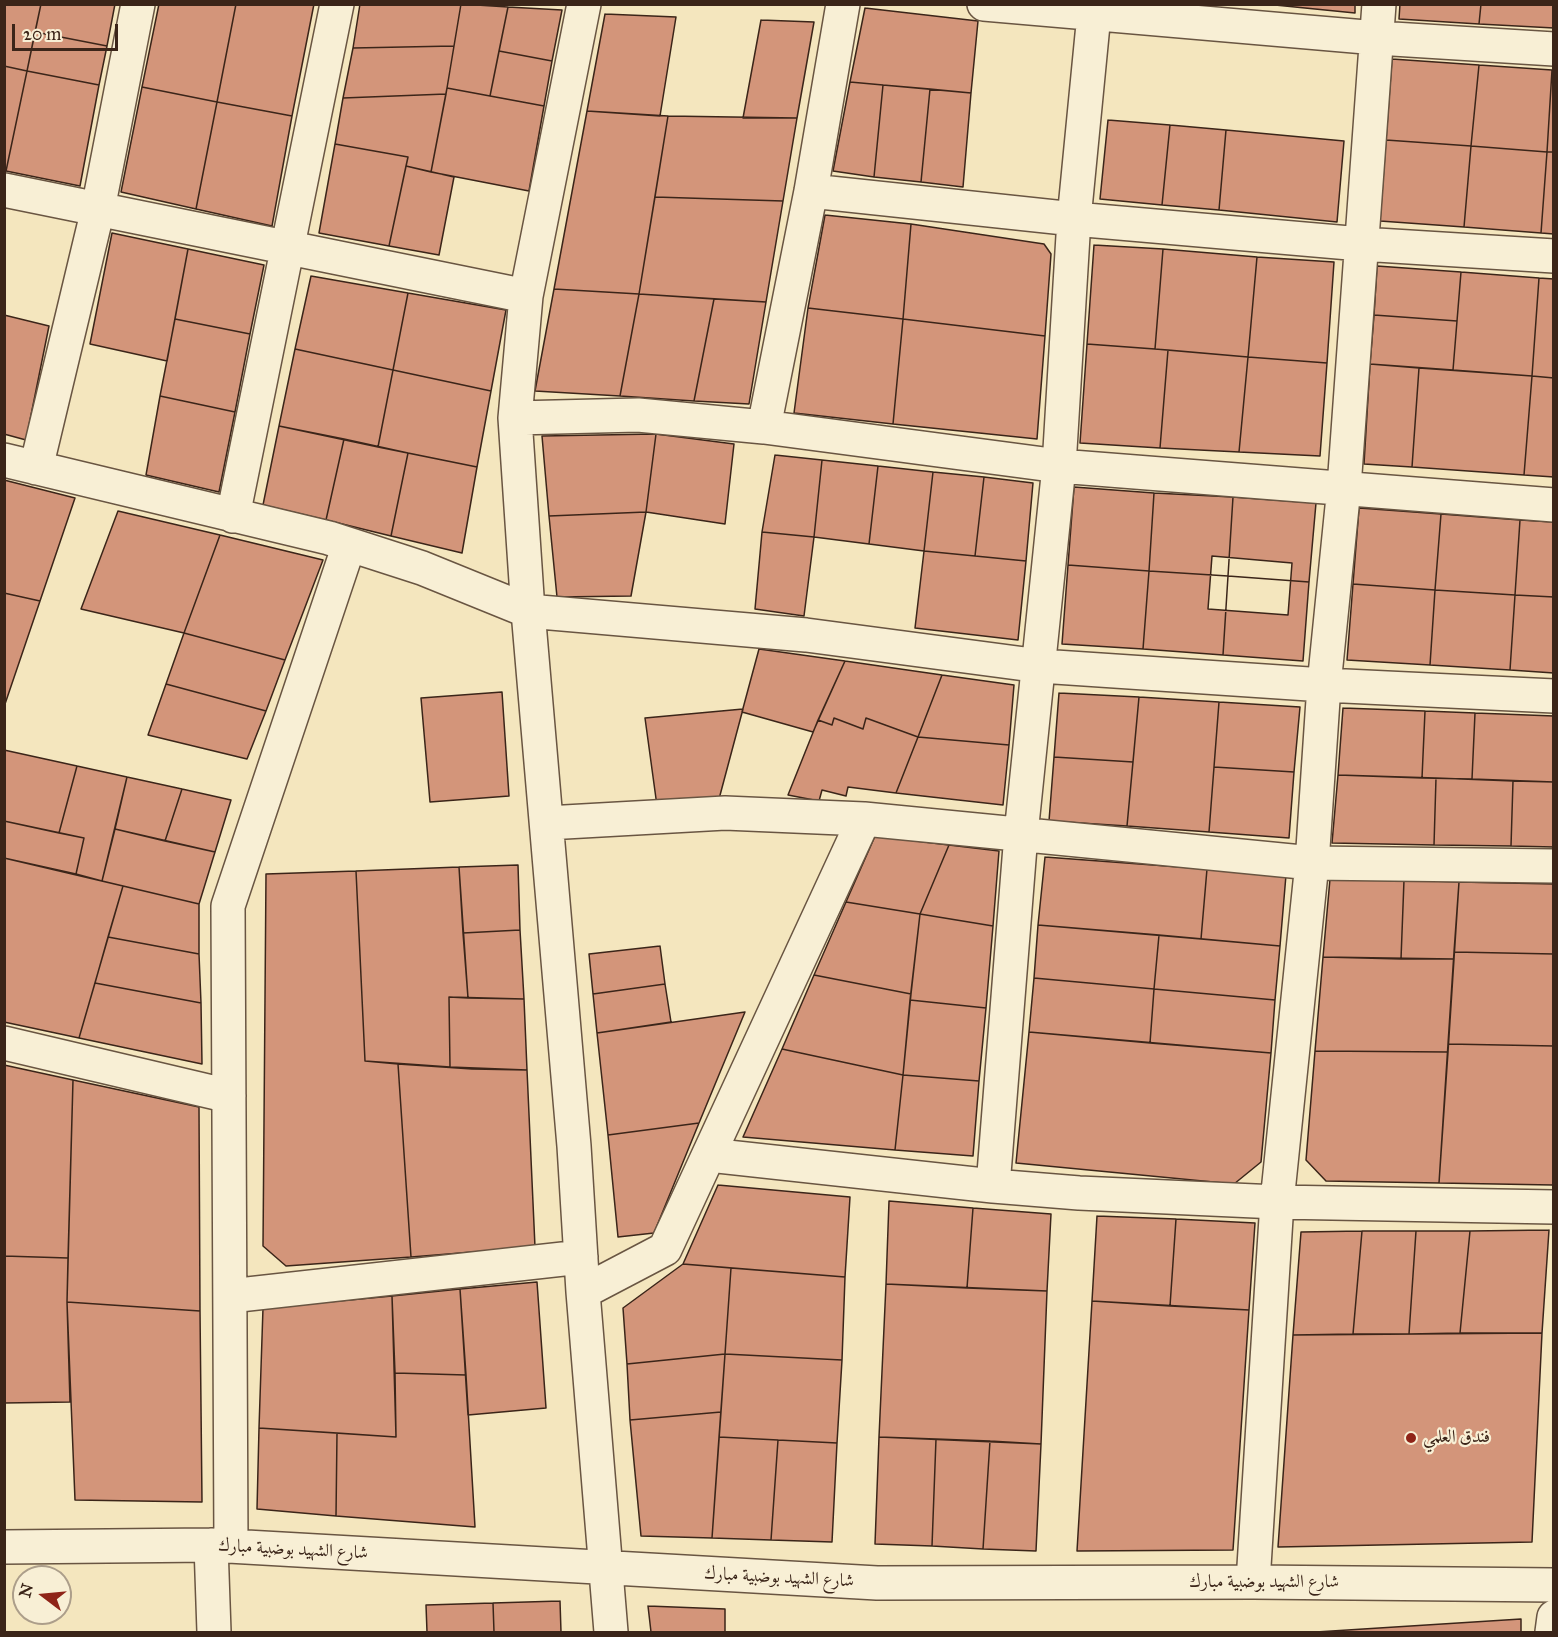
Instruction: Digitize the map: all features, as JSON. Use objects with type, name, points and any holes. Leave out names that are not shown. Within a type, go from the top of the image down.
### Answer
[{"type":"street","points":[[36,468],[98,209],[138,4]]},
{"type":"street","points":[[233,516],[337,4]]},
{"type":"street","points":[[584,4],[526,296],[515,418],[528,611],[574,1146],[583,1292],[611,1632]]},
{"type":"street","points":[[764,427],[811,190],[843,4]]},
{"type":"street","points":[[984,4],[1094,9],[1377,38],[1554,49]]},
{"type":"street","points":[[1253,1582],[1277,1202],[1311,863],[1324,685],[1344,487],[1379,4]]},
{"type":"street","points":[[993,1186],[1021,834],[1059,466],[1074,219],[1094,9]]},
{"type":"street","points":[[4,190],[526,296]]},
{"type":"street","points":[[811,190],[1074,219],[1361,244],[1554,256]]},
{"type":"street","points":[[515,418],[638,415],[764,427],[1059,466],[1554,505]]},
{"type":"street","points":[[4,460],[329,538],[422,568],[528,611],[806,635],[1040,666],[1324,685],[1554,696]]},
{"type":"street","points":[[214,1632],[221,1546],[230,1296],[228,906],[350,545]]},
{"type":"street","points":[[547,824],[725,813],[864,819],[1311,863],[1554,866]]},
{"type":"street","points":[[583,1292],[665,1250],[864,819]]},
{"type":"street","points":[[4,1043],[229,1096]]},
{"type":"street","points":[[709,1155],[993,1186],[1079,1193],[1277,1202],[1554,1207]]},
{"type":"street","points":[[230,1296],[581,1257]]},
{"type":"street","name":"شارع الشهيد بوضبية مبارك","points":[[4,1547],[221,1546],[878,1583],[1253,1582],[1554,1585]]},
{"type":"street","points":[[1552,1632],[1554,1617]]},
{"type":"building","points":[[4,4],[41,4],[27,71],[4,66]]},
{"type":"building","points":[[41,4],[115,4],[107,46],[35,32]]},
{"type":"building","points":[[159,4],[236,4],[217,102],[142,87]]},
{"type":"building","points":[[236,4],[314,4],[292,116],[217,102]]},
{"type":"building","points":[[360,4],[461,4],[454,46],[353,48]]},
{"type":"building","points":[[461,4],[508,7],[490,96],[447,88]]},
{"type":"building","points":[[1265,4],[1355,4],[1355,13]]},
{"type":"building","points":[[1400,4],[1481,4],[1479,24],[1399,19]]},
{"type":"building","points":[[1481,4],[1554,4],[1554,28],[1479,24]]},
{"type":"building","points":[[508,7],[562,10],[552,61],[499,51]]},
{"type":"building","points":[[865,8],[978,21],[971,93],[850,82]]},
{"type":"building","points":[[605,14],[676,17],[660,116],[587,111]]},
{"type":"building","points":[[761,20],[814,22],[797,118],[743,118]]},
{"type":"building","points":[[35,32],[107,46],[99,85],[27,71]]},
{"type":"building","points":[[454,46],[446,94],[343,98],[353,48]]},
{"type":"building","points":[[499,51],[552,61],[544,106],[490,96]]},
{"type":"building","points":[[1392,59],[1479,65],[1471,146],[1386,140]]},
{"type":"building","points":[[1479,65],[1552,70],[1547,152],[1471,146]]},
{"type":"building","points":[[4,66],[27,71],[6,171],[4,170]]},
{"type":"building","points":[[1552,70],[1554,70],[1554,152],[1547,152]]},
{"type":"building","points":[[27,71],[99,85],[80,186],[6,171]]},
{"type":"building","points":[[850,82],[883,85],[874,177],[833,171]]},
{"type":"building","points":[[883,85],[930,89],[921,182],[874,177]]},
{"type":"building","points":[[142,87],[217,102],[196,209],[121,192]]},
{"type":"building","points":[[447,88],[544,106],[529,191],[431,172]]},
{"type":"building","points":[[930,89],[971,93],[963,187],[921,182]]},
{"type":"building","points":[[446,94],[431,172],[406,166],[408,157],[335,144],[343,98]]},
{"type":"building","points":[[217,102],[292,116],[272,226],[196,209]]},
{"type":"building","points":[[587,111],[668,116],[639,294],[554,289]]},
{"type":"building","points":[[668,116],[797,118],[783,201],[655,197]]},
{"type":"building","points":[[1108,120],[1170,125],[1162,205],[1100,199]]},
{"type":"building","points":[[1170,125],[1226,130],[1219,210],[1162,205]]},
{"type":"building","points":[[1226,130],[1344,141],[1337,222],[1219,210]]},
{"type":"building","points":[[1386,140],[1471,146],[1464,227],[1380,221]]},
{"type":"building","points":[[335,144],[408,157],[389,246],[319,233]]},
{"type":"building","points":[[1471,146],[1547,152],[1541,233],[1464,227]]},
{"type":"building","points":[[1547,152],[1554,152],[1554,234],[1541,233]]},
{"type":"building","points":[[406,166],[454,177],[439,255],[389,246]]},
{"type":"building","points":[[655,197],[783,201],[766,302],[639,294]]},
{"type":"building","points":[[825,215],[911,224],[903,319],[808,308]]},
{"type":"building","points":[[911,224],[1044,244],[1051,254],[1045,336],[903,319]]},
{"type":"building","points":[[112,233],[188,249],[167,361],[90,344]]},
{"type":"building","points":[[1094,245],[1163,249],[1155,349],[1087,344]]},
{"type":"building","points":[[188,249],[264,265],[250,334],[175,319]]},
{"type":"building","points":[[1163,249],[1257,257],[1248,357],[1155,349]]},
{"type":"building","points":[[1257,257],[1334,262],[1327,363],[1248,357]]},
{"type":"building","points":[[1377,266],[1461,272],[1457,321],[1374,315]]},
{"type":"building","points":[[1461,272],[1539,278],[1532,376],[1453,370]]},
{"type":"building","points":[[311,276],[408,293],[393,370],[295,349]]},
{"type":"building","points":[[1539,278],[1554,279],[1554,378],[1532,376]]},
{"type":"building","points":[[554,289],[639,294],[620,396],[535,391]]},
{"type":"building","points":[[408,293],[506,310],[491,391],[393,370]]},
{"type":"building","points":[[639,294],[714,299],[694,401],[620,396]]},
{"type":"building","points":[[714,299],[766,302],[749,404],[694,401]]},
{"type":"building","points":[[808,308],[903,319],[893,424],[794,413]]},
{"type":"building","points":[[4,315],[49,326],[26,440],[4,434]]},
{"type":"building","points":[[1374,315],[1457,321],[1453,370],[1370,364]]},
{"type":"building","points":[[175,319],[250,334],[235,412],[160,396]]},
{"type":"building","points":[[903,319],[1045,336],[1037,439],[893,424]]},
{"type":"building","points":[[1087,344],[1168,350],[1160,448],[1080,443]]},
{"type":"building","points":[[295,349],[393,370],[378,447],[279,426]]},
{"type":"building","points":[[1168,350],[1248,357],[1239,452],[1160,448]]},
{"type":"building","points":[[1248,357],[1327,363],[1320,456],[1239,452]]},
{"type":"building","points":[[1370,364],[1419,368],[1412,467],[1364,464]]},
{"type":"building","points":[[1419,368],[1532,376],[1524,475],[1412,467]]},
{"type":"building","points":[[393,370],[491,391],[477,467],[378,447]]},
{"type":"building","points":[[1532,376],[1554,378],[1554,477],[1524,475]]},
{"type":"building","points":[[160,396],[235,412],[219,492],[146,475]]},
{"type":"building","points":[[279,426],[344,439],[326,520],[263,505]]},
{"type":"building","points":[[656,434],[646,512],[549,516],[542,436]]},
{"type":"building","points":[[656,434],[734,444],[725,524],[646,512]]},
{"type":"building","points":[[344,439],[408,453],[391,536],[326,520]]},
{"type":"building","points":[[408,453],[477,467],[462,553],[391,536]]},
{"type":"building","points":[[775,455],[822,460],[814,537],[762,532]]},
{"type":"building","points":[[822,460],[878,466],[869,544],[814,537]]},
{"type":"building","points":[[878,466],[933,472],[924,551],[869,544]]},
{"type":"building","points":[[933,472],[984,477],[975,556],[924,551]]},
{"type":"building","points":[[984,477],[1033,483],[1026,561],[975,556]]},
{"type":"building","points":[[4,480],[75,498],[40,601],[4,593]]},
{"type":"building","points":[[1074,487],[1154,493],[1149,571],[1068,565]]},
{"type":"building","points":[[1154,493],[1233,497],[1228,576],[1149,571]]},
{"type":"building","points":[[1233,497],[1316,503],[1309,582],[1228,576]]},
{"type":"building","points":[[1359,508],[1441,514],[1435,590],[1353,584]]},
{"type":"building","points":[[118,511],[220,535],[184,633],[81,609]]},
{"type":"building","points":[[646,512],[631,596],[557,597],[549,516]]},
{"type":"building","points":[[1441,514],[1520,520],[1515,595],[1435,590]]},
{"type":"building","points":[[1520,520],[1554,522],[1554,597],[1515,595]]},
{"type":"building","points":[[762,532],[814,537],[804,616],[755,609]]},
{"type":"building","points":[[220,535],[323,560],[285,660],[184,633]]},
{"type":"building","points":[[924,551],[1026,561],[1018,640],[915,628]]},
{"type":"building","points":[[1212,556],[1292,563],[1288,615],[1208,609]]},
{"type":"building","points":[[1068,565],[1149,571],[1143,649],[1062,644]]},
{"type":"building","points":[[1149,571],[1228,576],[1223,655],[1143,649]]},
{"type":"building","points":[[1228,576],[1309,582],[1303,661],[1223,655]]},
{"type":"building","points":[[1353,584],[1435,590],[1430,665],[1347,660]]},
{"type":"building","points":[[1435,590],[1515,595],[1510,670],[1430,665]]},
{"type":"building","points":[[4,593],[40,601],[5,704],[4,704]]},
{"type":"building","points":[[1515,595],[1554,597],[1554,673],[1510,670]]},
{"type":"building","points":[[184,633],[285,660],[266,711],[166,684]]},
{"type":"building","points":[[759,649],[845,661],[813,732],[742,712]]},
{"type":"building","points":[[845,661],[942,675],[918,737],[866,718],[863,729],[834,718],[832,725],[818,720]]},
{"type":"building","points":[[942,675],[1014,685],[1009,745],[918,737]]},
{"type":"building","points":[[166,684],[266,711],[247,759],[148,735]]},
{"type":"building","points":[[502,692],[509,796],[430,802],[421,698]]},
{"type":"building","points":[[1059,693],[1139,697],[1133,762],[1054,757]]},
{"type":"building","points":[[1139,697],[1219,702],[1209,832],[1127,826]]},
{"type":"building","points":[[1219,702],[1300,707],[1294,772],[1214,767]]},
{"type":"building","points":[[1343,708],[1425,711],[1422,778],[1338,775]]},
{"type":"building","points":[[743,709],[719,799],[657,806],[645,718]]},
{"type":"building","points":[[1425,711],[1475,713],[1472,779],[1422,778]]},
{"type":"building","points":[[1475,713],[1554,716],[1554,782],[1472,779]]},
{"type":"building","points":[[834,718],[863,729],[866,718],[918,737],[896,793],[848,787],[846,796],[822,790],[819,801],[788,795],[818,720],[832,725]]},
{"type":"building","points":[[918,737],[1009,745],[1003,805],[896,793]]},
{"type":"building","points":[[4,750],[77,766],[59,833],[4,821]]},
{"type":"building","points":[[1054,757],[1133,762],[1127,826],[1049,821]]},
{"type":"building","points":[[77,766],[127,777],[102,881],[76,874],[84,838],[59,833]]},
{"type":"building","points":[[1214,767],[1294,772],[1289,838],[1209,832]]},
{"type":"building","points":[[1338,775],[1436,778],[1434,845],[1332,843]]},
{"type":"building","points":[[127,777],[182,789],[165,841],[115,829]]},
{"type":"building","points":[[1436,778],[1513,781],[1511,846],[1434,845]]},
{"type":"building","points":[[1513,781],[1554,782],[1554,847],[1511,846]]},
{"type":"building","points":[[182,789],[231,800],[215,852],[165,841]]},
{"type":"building","points":[[4,821],[84,838],[76,874],[4,858]]},
{"type":"building","points":[[115,829],[215,852],[199,904],[102,881]]},
{"type":"building","points":[[875,836],[949,845],[920,914],[846,902]]},
{"type":"building","points":[[949,845],[999,851],[993,926],[920,914]]},
{"type":"building","points":[[1045,857],[1207,869],[1201,939],[1038,925]]},
{"type":"building","points":[[4,858],[123,886],[79,1038],[4,1022]]},
{"type":"building","points":[[518,865],[520,930],[463,933],[459,867]]},
{"type":"building","points":[[459,867],[468,998],[449,997],[450,1067],[365,1061],[356,871]]},
{"type":"building","points":[[1207,869],[1286,875],[1280,946],[1201,939]]},
{"type":"building","points":[[356,871],[365,1061],[398,1064],[411,1257],[286,1266],[263,1246],[266,874]]},
{"type":"building","points":[[1330,879],[1404,880],[1401,959],[1323,957]]},
{"type":"building","points":[[1404,880],[1459,882],[1454,959],[1401,959]]},
{"type":"building","points":[[1459,882],[1554,884],[1554,954],[1454,952]]},
{"type":"building","points":[[123,886],[199,904],[199,954],[108,937]]},
{"type":"building","points":[[846,902],[920,914],[911,994],[814,975]]},
{"type":"building","points":[[920,914],[993,926],[986,1008],[910,1000]]},
{"type":"building","points":[[1038,925],[1159,935],[1154,989],[1034,978]]},
{"type":"building","points":[[520,930],[524,999],[468,998],[463,933]]},
{"type":"building","points":[[1159,935],[1280,946],[1275,1000],[1154,989]]},
{"type":"building","points":[[108,937],[199,954],[201,1003],[95,983]]},
{"type":"building","points":[[660,946],[665,984],[593,994],[589,954]]},
{"type":"building","points":[[1454,952],[1554,954],[1554,1046],[1448,1044]]},
{"type":"building","points":[[1323,957],[1454,959],[1448,1052],[1315,1051]]},
{"type":"building","points":[[814,975],[911,994],[903,1075],[782,1049]]},
{"type":"building","points":[[1034,978],[1154,989],[1150,1043],[1029,1032]]},
{"type":"building","points":[[95,983],[201,1003],[202,1064],[79,1038]]},
{"type":"building","points":[[665,984],[671,1022],[597,1033],[593,994]]},
{"type":"building","points":[[1154,989],[1275,1000],[1271,1053],[1150,1043]]},
{"type":"building","points":[[449,997],[524,999],[527,1070],[450,1067]]},
{"type":"building","points":[[910,1000],[986,1008],[979,1081],[903,1075]]},
{"type":"building","points":[[745,1012],[699,1123],[608,1135],[597,1033]]},
{"type":"building","points":[[1029,1032],[1271,1053],[1261,1162],[1234,1184],[1016,1163]]},
{"type":"building","points":[[1448,1044],[1554,1046],[1553,1185],[1439,1183]]},
{"type":"building","points":[[782,1049],[903,1075],[895,1150],[743,1137]]},
{"type":"building","points":[[1315,1051],[1448,1052],[1439,1183],[1326,1181],[1306,1160]]},
{"type":"building","points":[[398,1064],[527,1070],[535,1247],[411,1257]]},
{"type":"building","points":[[4,1065],[73,1080],[68,1258],[4,1256]]},
{"type":"building","points":[[903,1075],[979,1081],[973,1156],[895,1150]]},
{"type":"building","points":[[73,1080],[199,1107],[200,1311],[67,1302]]},
{"type":"building","points":[[699,1123],[654,1233],[618,1237],[608,1135]]},
{"type":"building","points":[[718,1185],[850,1197],[845,1277],[683,1264]]},
{"type":"building","points":[[889,1201],[973,1208],[967,1288],[886,1284]]},
{"type":"building","points":[[973,1208],[1051,1214],[1047,1291],[967,1288]]},
{"type":"building","points":[[1097,1216],[1176,1219],[1170,1306],[1092,1301]]},
{"type":"building","points":[[1176,1219],[1255,1223],[1249,1310],[1170,1306]]},
{"type":"building","points":[[1549,1230],[1542,1333],[1460,1333],[1470,1231]]},
{"type":"building","points":[[1362,1231],[1353,1334],[1293,1335],[1301,1232]]},
{"type":"building","points":[[1362,1231],[1416,1231],[1409,1334],[1353,1334]]},
{"type":"building","points":[[1416,1231],[1470,1231],[1460,1333],[1409,1334]]},
{"type":"building","points":[[4,1256],[68,1258],[70,1402],[4,1403]]},
{"type":"building","points":[[683,1264],[731,1268],[725,1354],[627,1364],[623,1308]]},
{"type":"building","points":[[731,1268],[845,1277],[842,1360],[725,1354]]},
{"type":"building","points":[[537,1282],[546,1408],[468,1415],[460,1289]]},
{"type":"building","points":[[886,1284],[1047,1291],[1041,1444],[879,1437]]},
{"type":"building","points":[[460,1289],[466,1375],[395,1373],[392,1296]]},
{"type":"building","points":[[392,1296],[396,1437],[259,1428],[263,1308]]},
{"type":"building","points":[[1092,1301],[1249,1310],[1233,1550],[1077,1551]]},
{"type":"building","points":[[67,1302],[200,1311],[202,1502],[75,1500]]},
{"type":"building","name":"فندق العلمي","points":[[1542,1333],[1532,1542],[1278,1547],[1293,1335]]},
{"type":"building","points":[[725,1354],[721,1412],[630,1420],[627,1364]]},
{"type":"building","points":[[725,1354],[842,1360],[837,1443],[719,1437]]},
{"type":"building","points":[[395,1373],[466,1375],[475,1527],[336,1516],[337,1433],[396,1437]]},
{"type":"building","points":[[721,1412],[712,1538],[641,1536],[630,1420]]},
{"type":"building","points":[[259,1428],[337,1433],[336,1516],[257,1509]]},
{"type":"building","points":[[719,1437],[778,1440],[771,1540],[712,1538]]},
{"type":"building","points":[[879,1437],[936,1439],[932,1546],[875,1544]]},
{"type":"building","points":[[936,1439],[990,1441],[983,1549],[932,1546]]},
{"type":"building","points":[[778,1440],[837,1443],[832,1542],[771,1540]]},
{"type":"building","points":[[990,1441],[1041,1444],[1036,1551],[983,1549]]},
{"type":"building","points":[[560,1601],[561,1632],[494,1632],[493,1603]]},
{"type":"building","points":[[493,1603],[494,1632],[427,1632],[426,1605]]},
{"type":"building","points":[[648,1606],[725,1609],[725,1632],[651,1632]]},
{"type":"building","points":[[1521,1619],[1521,1632],[1316,1632]]},
{"type":"place","name":"فندق العلمي","points":[[1411,1438]]}]
